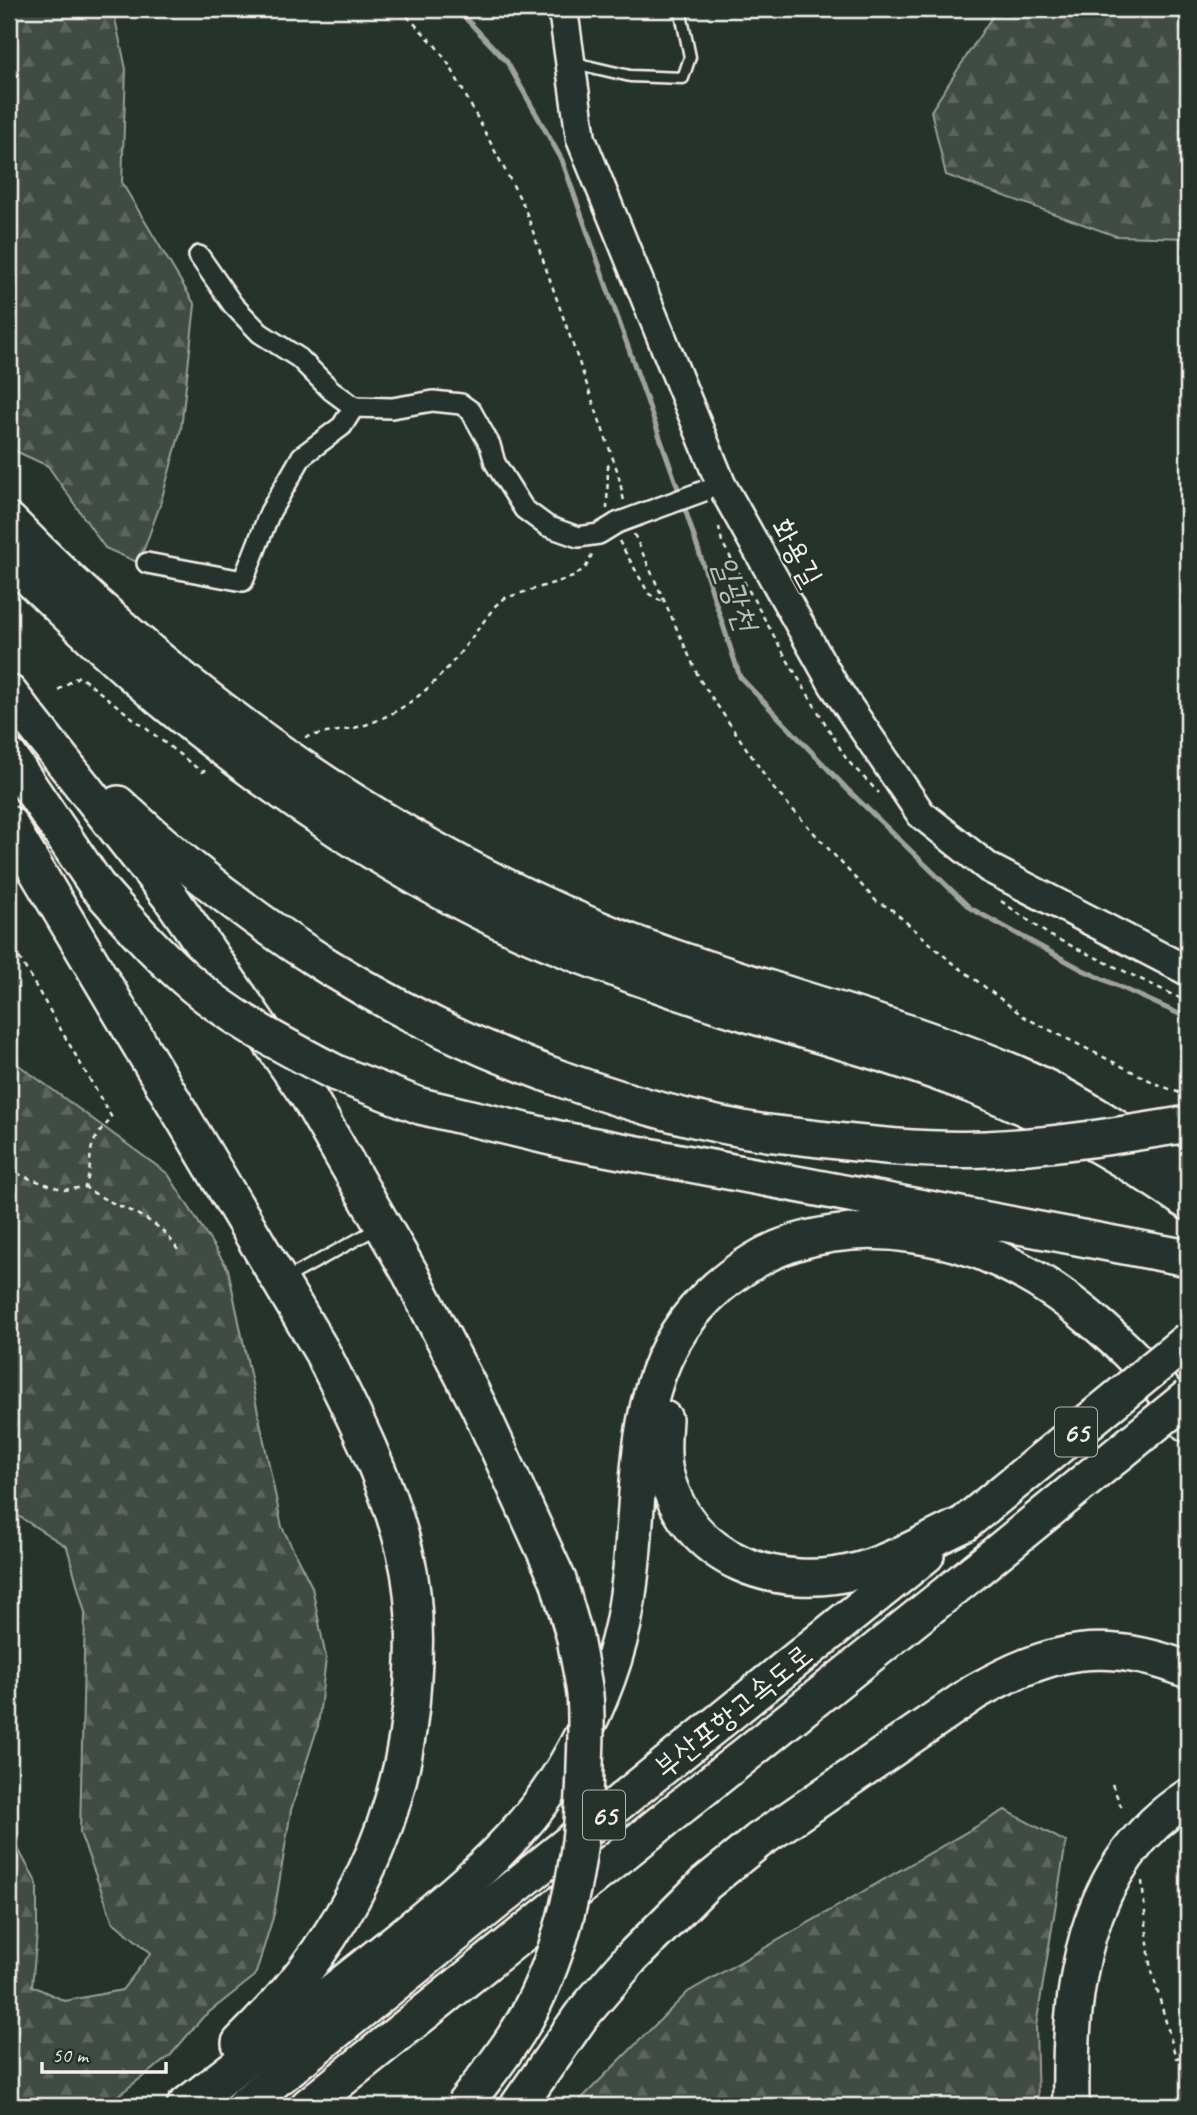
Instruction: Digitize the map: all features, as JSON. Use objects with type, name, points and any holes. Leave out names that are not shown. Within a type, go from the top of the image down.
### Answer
[{"type":"highway","points":[[9,521],[135,641],[200,695],[289,760],[433,850],[569,916],[629,941],[722,974],[936,1041],[1021,1076],[1112,1125],[1188,1174]]},
{"type":"highway","points":[[9,559],[112,656],[220,746],[346,833],[452,897],[531,935],[606,965],[722,1005],[911,1063],[980,1088],[1113,1155],[1188,1202]]},
{"type":"highway","points":[[9,691],[89,777],[169,852],[245,912],[314,959],[400,1009],[449,1034],[531,1068],[667,1113],[728,1127],[908,1148],[985,1149],[1086,1141],[1188,1125]]},
{"type":"highway","points":[[9,691],[171,898],[308,1096],[416,1285],[520,1494],[558,1580],[575,1638],[585,1695],[584,1803],[580,1853],[568,1912],[547,1971],[525,2020],[496,2064],[463,2106]]},
{"type":"highway","points":[[9,756],[97,886],[187,980],[261,1032],[336,1073],[420,1106],[513,1129],[1188,1258]]},
{"type":"highway","points":[[9,824],[322,1352],[366,1439],[390,1502],[405,1555],[413,1608],[415,1657],[412,1713],[405,1759],[395,1798],[368,1868],[347,1909],[291,1986],[248,2035],[175,2106]]},
{"type":"highway","points":[[185,2106],[452,1894],[512,1837],[563,1770],[593,1714],[611,1669],[622,1624],[643,1435],[654,1382],[681,1325],[704,1298],[734,1273],[770,1251],[823,1235],[889,1231],[963,1245],[992,1256],[1027,1275],[1083,1311],[1175,1404],[1188,1424]]},
{"type":"highway","points":[[964,1524],[863,1569],[833,1576],[771,1574],[724,1556],[706,1542],[681,1513],[665,1470],[662,1445],[663,1419],[671,1389],[693,1336],[710,1312],[732,1293],[761,1275],[796,1262],[849,1251],[904,1250],[959,1260],[1006,1280],[1048,1306],[1106,1349],[1166,1414],[1188,1443]]},
{"type":"highway","name":"부산포항고속도로","points":[[243,2106],[1188,1340]]},
{"type":"highway","name":"부산포항고속도로","points":[[308,2106],[1188,1397]]},
{"type":"highway","points":[[518,2106],[581,2016],[631,1959],[705,1884],[758,1841],[975,1692],[1004,1675],[1064,1654],[1126,1652],[1160,1659],[1188,1670]]},
{"type":"highway","points":[[1070,2106],[1071,2047],[1078,1968],[1096,1911],[1109,1884],[1138,1842],[1158,1820],[1188,1797]]},
{"type":"main road","name":"화용길","points":[[559,9],[564,17],[581,139],[713,488],[833,684],[921,814],[989,867],[1188,971]]},
{"type":"street","points":[[198,256],[233,305],[260,333],[299,358],[331,390],[354,407],[393,408],[433,401],[461,404],[471,411],[490,445],[495,463],[524,509],[547,526],[578,537],[713,488]]},
{"type":"street","points":[[147,563],[243,581],[270,512],[302,456],[342,426],[354,407]]},
{"type":"lane","points":[[570,62],[630,76],[683,78],[690,57],[680,9]]},
{"type":"lane","points":[[281,1281],[383,1225]]},
{"type":"path","points":[[299,739],[369,724],[430,688],[496,605],[505,598],[573,577],[586,566],[613,523],[613,460],[524,206],[450,66],[435,45],[400,9]]},
{"type":"path","points":[[613,460],[608,466],[607,511],[649,594],[663,602]]},
{"type":"path","points":[[635,535],[700,680],[774,789],[877,902],[890,908],[949,960],[1026,1017],[1159,1085],[1188,1096]]},
{"type":"path","points":[[58,690],[79,676],[202,772],[212,768]]},
{"type":"path","points":[[9,940],[113,1118],[99,1133],[91,1150],[92,1168],[85,1186]]},
{"type":"path","points":[[9,1167],[22,1176],[64,1190],[85,1186]]},
{"type":"path","points":[[85,1186],[96,1195],[153,1224],[164,1232],[180,1253]]},
{"type":"path","points":[[1112,1784],[1123,1811]]},
{"type":"path","points":[[1141,1875],[1150,1964],[1175,2057],[1188,2056]]},
{"type":"green space","points":[[9,9],[110,9],[114,14],[126,69],[122,183],[195,305],[181,429],[160,505],[139,563],[105,548],[48,466],[9,448]]},
{"type":"green space","points":[[997,9],[1188,9],[1188,238],[1116,236],[946,175],[931,111]]},
{"type":"green space","points":[[9,1058],[168,1174],[228,1269],[282,1527],[312,1587],[326,1658],[318,1726],[291,1810],[274,1914],[255,1976],[203,2017],[170,2056],[104,2106],[9,2106],[9,1837],[13,1839],[37,1884],[37,1934],[32,1986],[65,2001],[122,1990],[151,1953],[113,1922],[80,1833],[85,1613],[67,1547],[9,1510]]},
{"type":"green space","points":[[1005,1810],[1066,1842],[1036,2026],[1038,2106],[574,2106],[688,1992]]},
{"type":"waterway","name":"일광천","points":[[457,9],[507,62],[562,160],[680,494]]},
{"type":"waterway","name":"일광천","points":[[683,503],[740,677],[847,789],[970,908],[1083,970],[1188,1018]]}]
